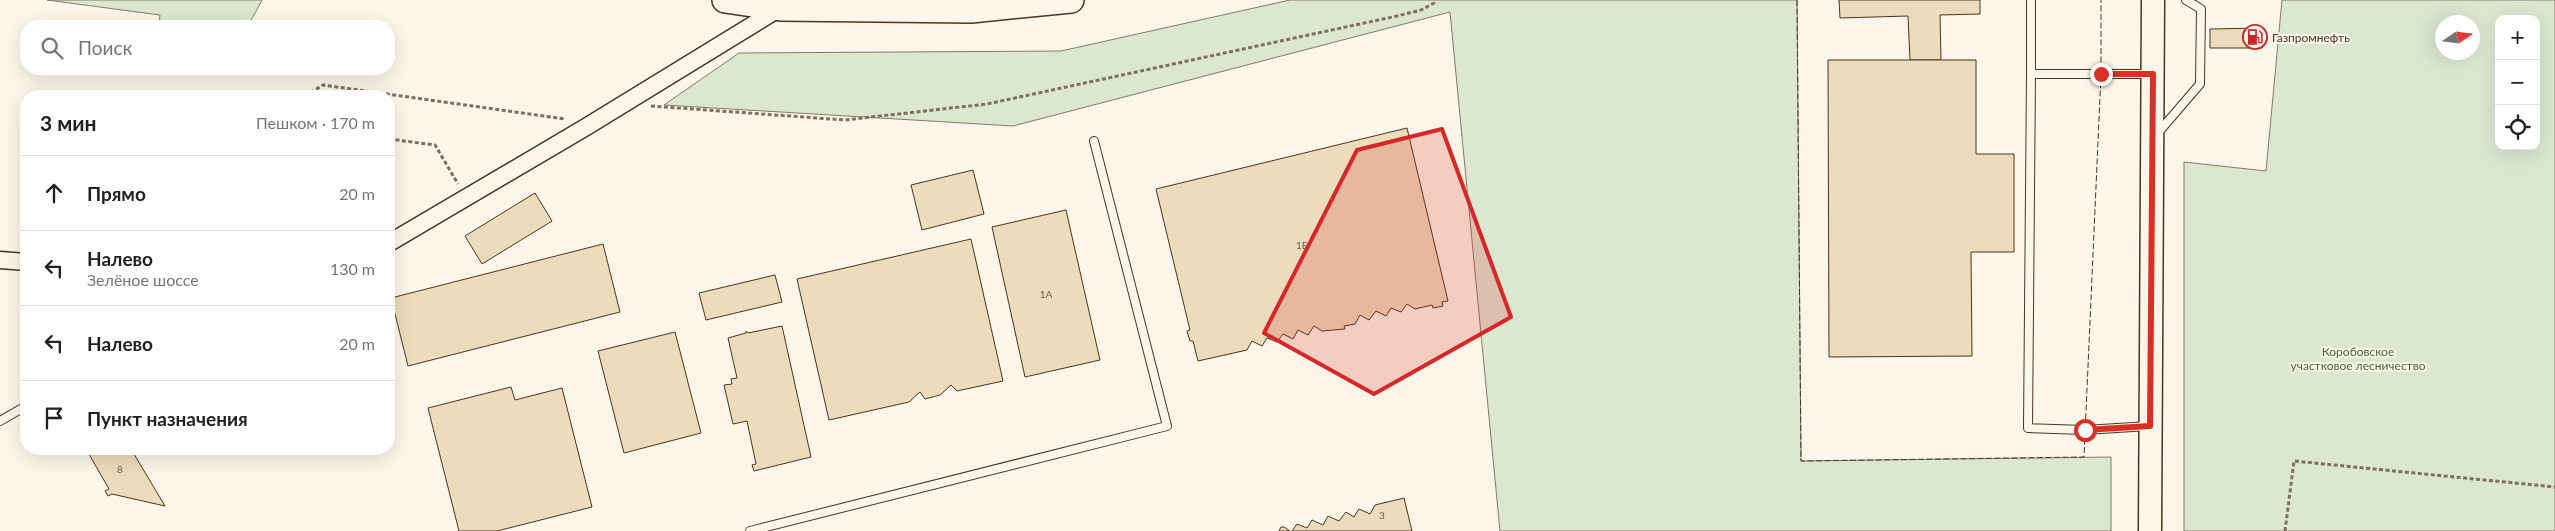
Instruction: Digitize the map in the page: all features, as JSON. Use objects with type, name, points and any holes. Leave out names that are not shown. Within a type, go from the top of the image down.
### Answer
[{"type":"main road","points":[[725,0],[780,8],[971,10],[1070,0]]},
{"type":"main road","points":[[2150,531],[2153,0]]},
{"type":"street","points":[[395,239],[586,127],[780,8]]},
{"type":"street","points":[[0,260],[20,262]]},
{"type":"lane","points":[[2031,0],[2032,74],[2028,428],[2085,430],[2150,426]]},
{"type":"lane","points":[[2152,140],[2200,84],[2201,10],[2186,0]]},
{"type":"lane","points":[[2032,74],[2153,74]]},
{"type":"lane","points":[[750,531],[1167,426],[1094,141]]},
{"type":"lane","points":[[0,421],[20,409]]},
{"type":"path","points":[[625,103],[845,120],[987,104],[1397,16],[1421,10],[1434,4],[1435,0]]},
{"type":"path","points":[[315,90],[323,85],[359,90]]},
{"type":"path","points":[[395,95],[574,120],[586,127]]},
{"type":"path","points":[[395,140],[435,146],[466,198]]},
{"type":"path","points":[[2285,531],[2294,461],[2555,487]]},
{"type":"highlighted area","points":[[1442,129],[1511,317],[1374,394],[1264,333],[1357,150]]},
{"type":"green space","points":[[47,0],[262,0],[251,20],[160,20],[160,15]]},
{"type":"green space","points":[[1290,0],[1797,0],[1801,461],[2111,457],[2111,531],[1500,531],[1450,12],[1013,126],[664,105],[739,53],[1061,51]]},
{"type":"green space","name":"Коробовское участковое лесничество","points":[[2282,0],[2555,0],[2555,531],[2184,531],[2184,162],[2266,171]]},
{"type":"building","points":[[1839,0],[1980,0],[1980,14],[1940,15],[1941,60],[1910,60],[1908,16],[1840,18]]},
{"type":"building","points":[[2262,28],[2262,48],[2210,48],[2210,29]]},
{"type":"building","points":[[1828,60],[1976,60],[1976,154],[2014,154],[2014,252],[1971,252],[1972,356],[1829,357]]},
{"type":"building","points":[[1407,128],[1448,301],[1442,302],[1443,306],[1433,308],[1432,305],[1415,309],[1407,304],[1401,312],[1391,308],[1386,316],[1376,311],[1369,320],[1360,315],[1355,324],[1344,326],[1345,329],[1322,331],[1314,326],[1308,335],[1298,330],[1293,339],[1283,334],[1277,342],[1267,338],[1262,346],[1252,341],[1247,350],[1198,361],[1193,341],[1190,341],[1187,331],[1190,330],[1156,189]]},
{"type":"building","points":[[973,170],[984,214],[922,230],[911,185]]},
{"type":"building","points":[[535,193],[552,221],[482,264],[465,236]]},
{"type":"building","points":[[1066,210],[1100,360],[1025,377],[992,227]]},
{"type":"building","points":[[971,239],[1003,381],[957,391],[951,385],[940,395],[925,399],[920,392],[909,402],[829,420],[797,279]]},
{"type":"building","points":[[603,244],[620,312],[408,366],[395,314],[395,297]]},
{"type":"building","points":[[775,275],[782,302],[706,320],[699,293]]},
{"type":"building","points":[[782,326],[811,457],[754,471],[752,465],[756,464],[747,421],[733,424],[724,385],[732,384],[731,379],[737,378],[728,338],[746,333],[746,331],[748,333]]},
{"type":"building","points":[[675,332],[701,433],[624,453],[598,351]]},
{"type":"building","points":[[511,387],[515,400],[562,388],[592,507],[497,531],[459,531],[428,408]]},
{"type":"building","points":[[89,455],[135,455],[165,506],[112,494],[108,496],[105,491],[109,489]]},
{"type":"building","points":[[1404,498],[1412,531],[1292,531],[1297,524],[1307,528],[1312,520],[1323,525],[1328,516],[1339,521],[1346,512],[1354,517],[1359,509],[1370,514],[1375,505]]},
{"type":"building","points":[[1281,527],[1284,527],[1290,531],[1279,531]]},
{"type":"fence","points":[[1797,0],[1801,461],[2084,457],[2101,74],[2101,0]]},
{"type":"place","name":"Газпромнефть","points":[[2255,37]]},
{"type":"route","points":[[2085,430],[2150,426],[2153,74],[2101,74]]}]
